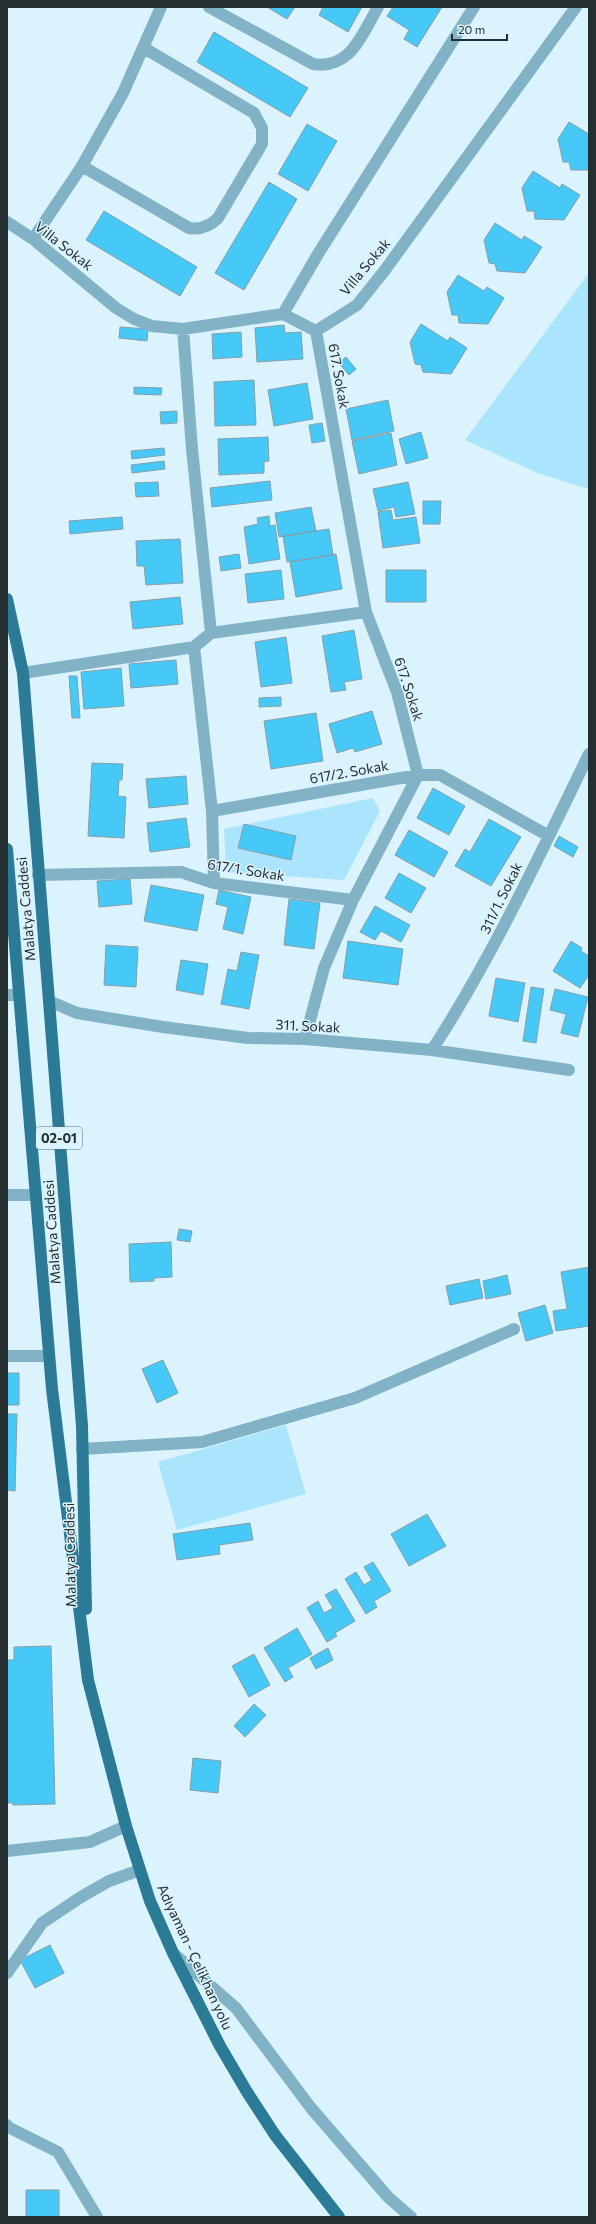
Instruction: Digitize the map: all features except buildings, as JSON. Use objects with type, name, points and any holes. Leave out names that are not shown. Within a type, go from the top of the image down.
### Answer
[{"type":"main road","name":"Malatya Caddesi","points":[[7,599],[22,673],[49,1001],[82,1449],[88,1680]]},
{"type":"main road","name":"Malatya Caddesi","points":[[7,849],[49,1356],[88,1680]]},
{"type":"main road","name":"Adıyaman - Çelikhan yolu","points":[[88,1680],[126,1826],[150,1901],[173,1953],[220,2046],[247,2092],[275,2135],[339,2217]]},
{"type":"street","points":[[33,239],[82,166],[123,93],[161,7]]},
{"type":"street","points":[[209,7],[313,64],[321,65],[328,65],[345,59],[378,7]]},
{"type":"street","points":[[316,331],[283,314],[322,247],[474,7]]},
{"type":"street","name":"Villa Sokak","points":[[316,331],[357,304],[385,270],[576,7]]},
{"type":"street","points":[[82,166],[189,228],[196,229],[208,226],[218,218],[262,144],[262,128],[254,113],[144,48]]},
{"type":"street","name":"Villa Sokak","points":[[7,222],[33,239],[116,308],[134,320],[152,326],[183,329],[283,314]]},
{"type":"street","points":[[183,329],[192,449],[211,634]]},
{"type":"street","name":"617. Sokak","points":[[316,331],[366,612],[397,692],[418,775]]},
{"type":"street","points":[[22,673],[194,647],[211,634],[366,612]]},
{"type":"street","points":[[194,647],[212,811],[214,883]]},
{"type":"street","name":"311/1. Sokak","points":[[432,1050],[468,993],[549,836],[589,754]]},
{"type":"street","points":[[305,1039],[324,968],[353,900],[418,775]]},
{"type":"street","name":"617/2. Sokak","points":[[212,811],[418,775],[440,775],[549,836]]},
{"type":"street","name":"617/1. Sokak","points":[[38,875],[181,872],[214,883],[353,900]]},
{"type":"street","points":[[7,995],[20,995]]},
{"type":"street","name":"311. Sokak","points":[[49,1001],[77,1013],[163,1027],[248,1038],[305,1039],[432,1050],[569,1070]]},
{"type":"street","points":[[7,1194],[36,1195]]},
{"type":"street","points":[[82,1449],[202,1442],[355,1398],[514,1329]]},
{"type":"street","points":[[7,1356],[49,1356]]},
{"type":"street","points":[[7,1851],[90,1842],[126,1826]]},
{"type":"street","points":[[7,1973],[42,1923],[81,1897],[109,1881],[140,1870]]},
{"type":"street","points":[[173,1953],[236,2008],[311,2108],[388,2197],[411,2217]]},
{"type":"street","points":[[7,2125],[8,2128],[58,2152],[97,2217]]},
{"type":"shaded area","points":[[589,273],[589,489],[540,474],[465,440]]},
{"type":"shaded area","points":[[373,798],[380,811],[344,880],[226,872],[224,829]]},
{"type":"shaded area","points":[[286,1425],[306,1494],[177,1530],[158,1462]]}]
